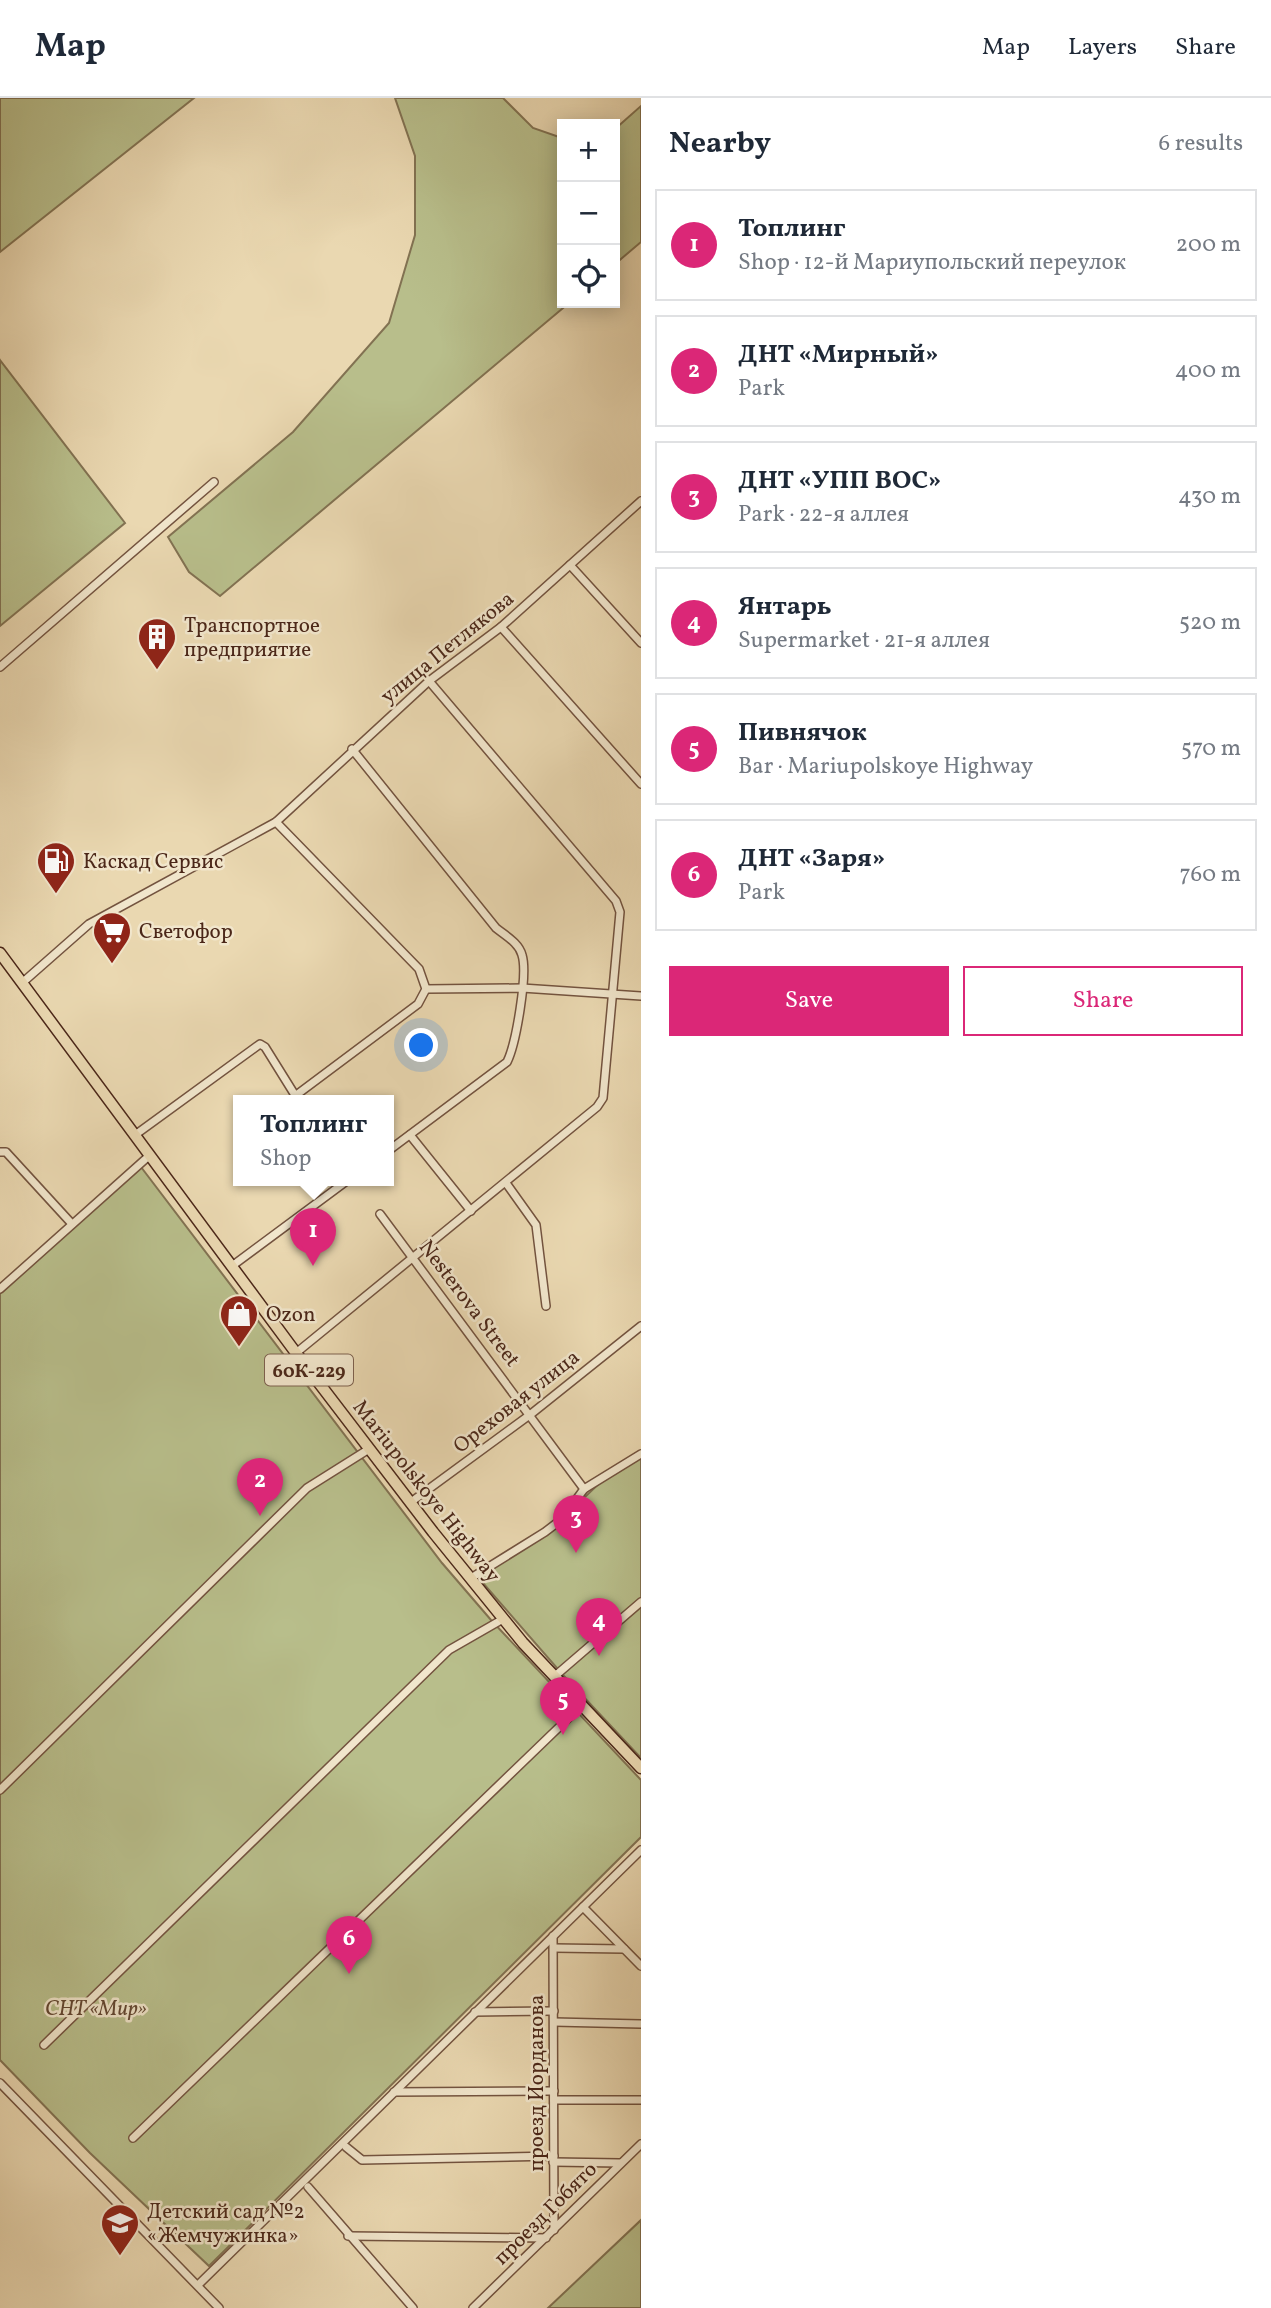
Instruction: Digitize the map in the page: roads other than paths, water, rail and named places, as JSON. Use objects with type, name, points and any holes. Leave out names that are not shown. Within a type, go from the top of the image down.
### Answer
[{"type":"main road","name":"Mariupolskoye Highway","points":[[0,953],[369,1449],[503,1619],[641,1768]]},
{"type":"street","points":[[0,667],[214,482]]},
{"type":"street","name":"улица Петлякова","points":[[22,983],[89,924],[276,822],[352,749],[429,681],[501,627],[641,501]]},
{"type":"street","points":[[570,565],[641,643]]},
{"type":"street","points":[[501,627],[641,784]]},
{"type":"street","points":[[296,1353],[506,1183],[597,1107],[603,1098],[620,912],[616,901],[429,681]]},
{"type":"street","points":[[352,749],[496,928],[515,943],[523,956],[522,988],[513,1050],[507,1062],[394,1147]]},
{"type":"street","points":[[276,822],[418,969],[426,989],[418,1004],[300,1095]]},
{"type":"street","points":[[426,989],[522,988],[641,996]]},
{"type":"street","points":[[135,1135],[260,1044],[265,1047],[294,1095]]},
{"type":"street","points":[[410,1135],[471,1211]]},
{"type":"street","points":[[0,1152],[6,1152],[72,1224]]},
{"type":"street","points":[[0,1289],[150,1155]]},
{"type":"street","points":[[506,1183],[536,1225],[546,1306]]},
{"type":"street","points":[[232,1266],[340,1186]]},
{"type":"street","name":"Nesterova Street","points":[[380,1213],[584,1489]]},
{"type":"street","name":"Ореховая улица","points":[[411,1502],[531,1414],[641,1326]]},
{"type":"street","points":[[0,1790],[307,1488],[369,1449]]},
{"type":"street","points":[[471,1578],[545,1532],[562,1519],[584,1489],[641,1454]]},
{"type":"street","points":[[555,1676],[641,1602]]},
{"type":"street","points":[[44,2045],[449,1650],[503,1619]]},
{"type":"street","points":[[133,2138],[582,1705]]},
{"type":"street","points":[[198,2285],[641,1850]]},
{"type":"street","points":[[583,1908],[641,1966]]},
{"type":"street","name":"проезд Иорданова","points":[[553,1936],[554,2230]]},
{"type":"street","points":[[554,1948],[624,1949]]},
{"type":"street","points":[[475,2012],[554,2011]]},
{"type":"street","points":[[554,2022],[641,2024]]},
{"type":"street","points":[[0,2083],[219,2308]]},
{"type":"street","points":[[393,2091],[641,2101]]},
{"type":"street","name":"проезд Гобято","points":[[473,2308],[641,2144]]},
{"type":"street","points":[[346,2147],[362,2160],[554,2159],[620,2163]]},
{"type":"street","points":[[308,2187],[412,2308]]},
{"type":"street","points":[[348,2236],[546,2238]]},
{"type":"place","name":"Транспортное предприятие","points":[[157,671]]},
{"type":"place","name":"Каскад Сервис","points":[[56,895]]},
{"type":"place","name":"Светофор","points":[[112,965]]},
{"type":"place","name":"Топлинг","points":[[313,1266]]},
{"type":"place","name":"Ozon","points":[[239,1348]]},
{"type":"place","name":"ДНТ «Мирный»","points":[[260,1516]]},
{"type":"place","name":"ДНТ «УПП ВОС»","points":[[576,1553]]},
{"type":"place","name":"Янтарь","points":[[599,1656]]},
{"type":"place","name":"Пивнячок","points":[[563,1735]]},
{"type":"place","name":"ДНТ «Заря»","points":[[349,1974]]},
{"type":"place","name":"Детский сад №2 «Жемчужинка»","points":[[120,2257]]},
{"type":"park label","name":"СНТ «Мир»","points":[[96,2008]]}]
